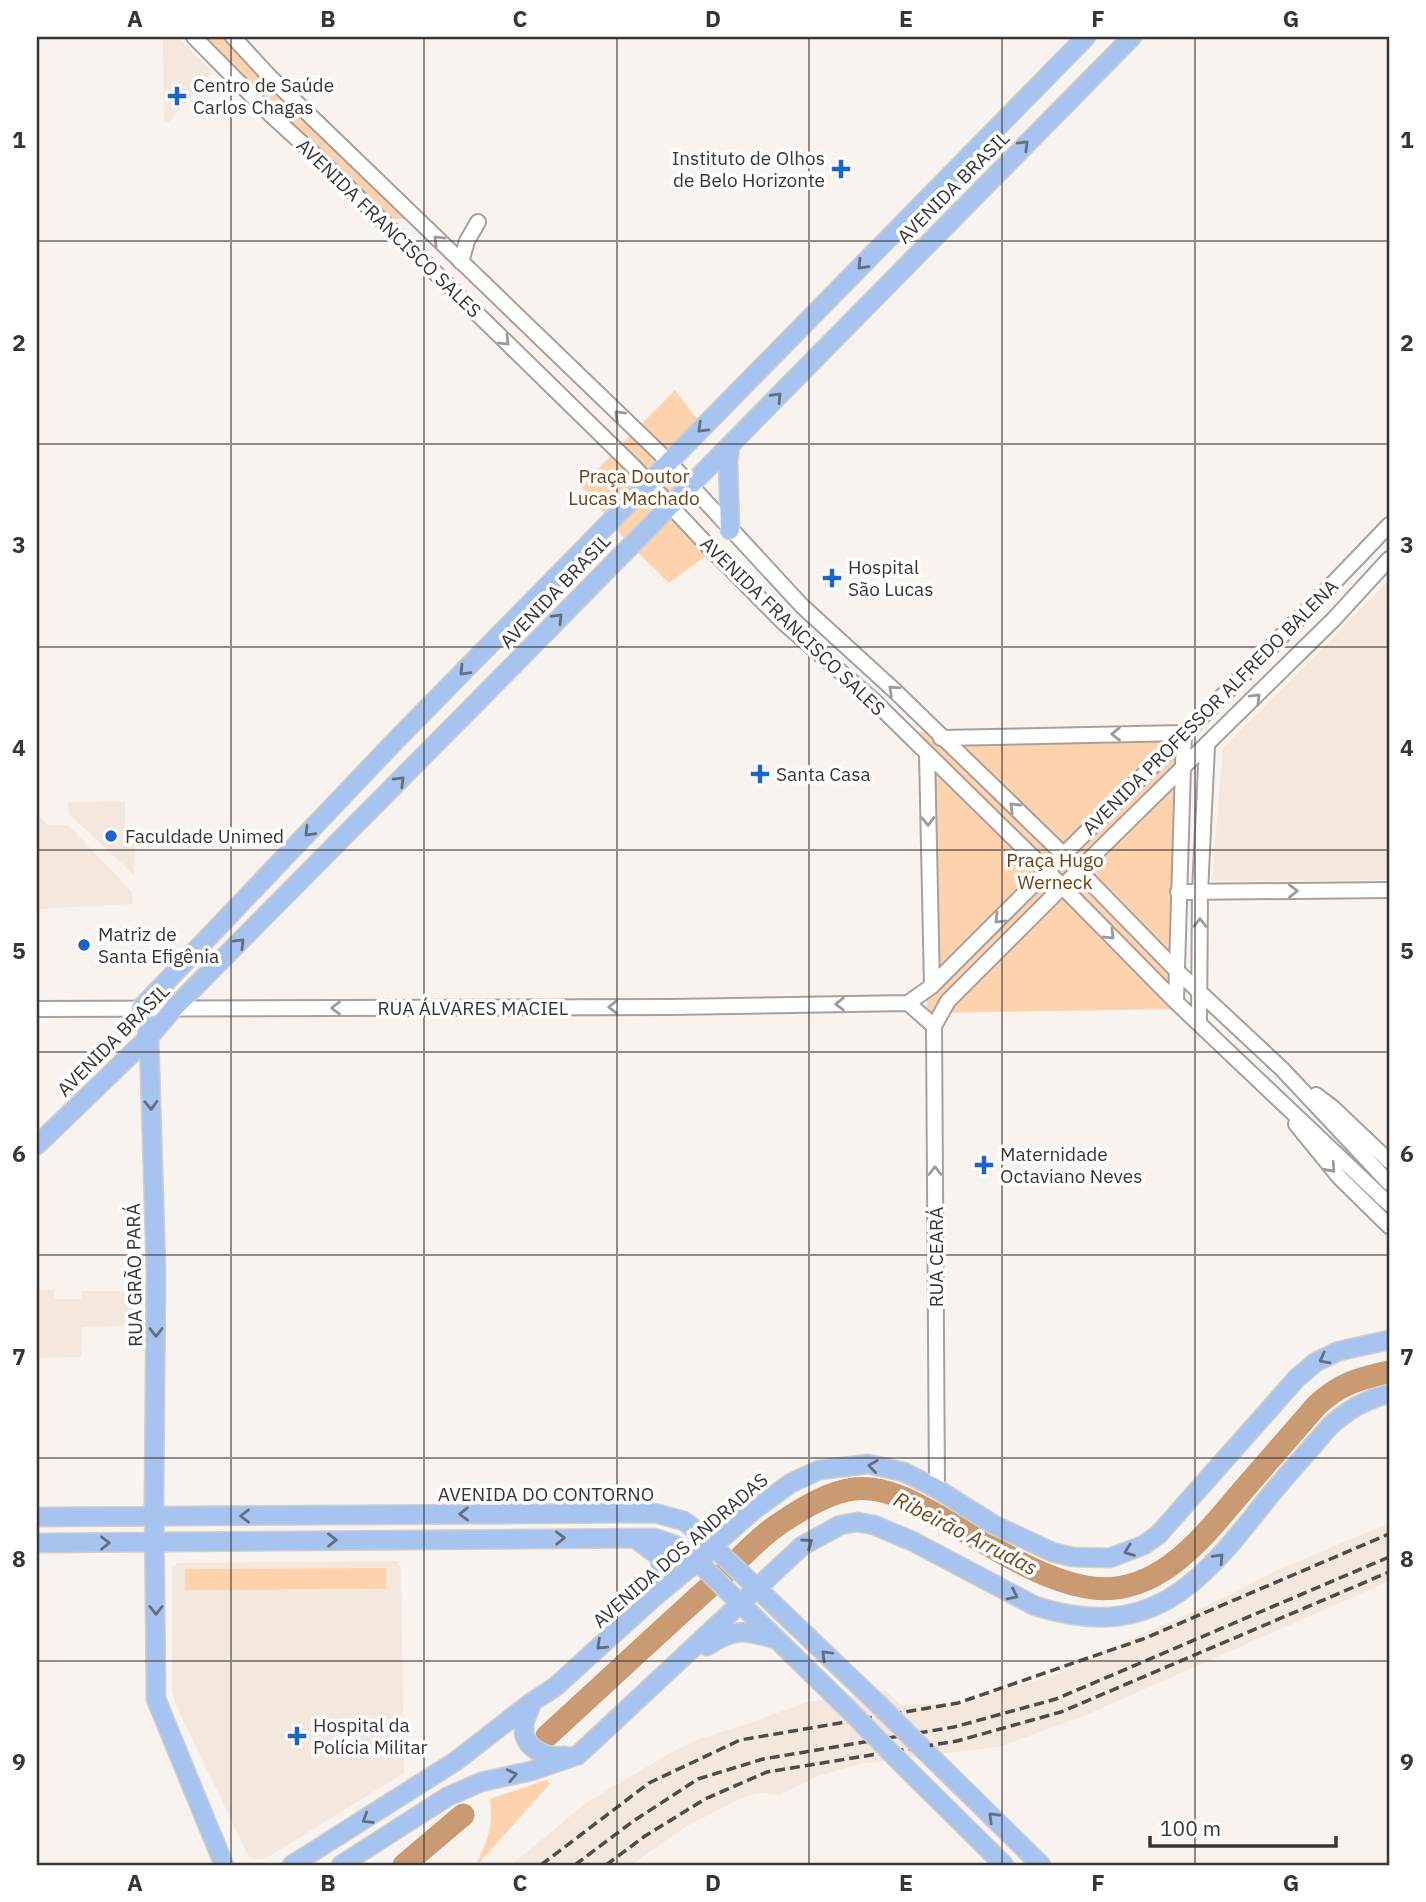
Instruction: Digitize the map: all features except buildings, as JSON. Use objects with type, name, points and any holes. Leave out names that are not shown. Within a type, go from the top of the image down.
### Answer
[{"type":"main road","name":"AVENIDA BRASIL","points":[[141,1008],[393,743],[1086,37]]},
{"type":"main road","name":"AVENIDA BRASIL","points":[[37,1145],[149,1037],[174,1008],[410,771],[630,544],[691,486],[1132,37]]},
{"type":"main road","points":[[730,446],[730,530]]},
{"type":"main road","name":"RUA GRÃO PARÁ","points":[[141,1008],[149,1037],[156,1284],[156,1699],[224,1865]]},
{"type":"main road","name":"AVENIDA DOS ANDRADAS","points":[[292,1865],[456,1762],[532,1702],[555,1688],[652,1599],[688,1569],[701,1566],[755,1509],[791,1483],[819,1470],[868,1464],[904,1472],[994,1525],[1052,1552],[1091,1559],[1110,1558],[1129,1552],[1158,1535],[1265,1411],[1307,1370],[1339,1351],[1389,1340]]},
{"type":"main road","points":[[341,1865],[447,1797],[481,1782],[531,1771],[578,1755],[685,1656],[752,1584],[802,1546],[831,1529],[857,1522],[874,1525],[914,1542],[995,1586],[1045,1609],[1095,1618],[1138,1611],[1179,1593],[1200,1578],[1235,1541],[1329,1427],[1362,1402],[1389,1394]]},
{"type":"main road","name":"AVENIDA DO CONTORNO","points":[[37,1517],[655,1513],[684,1521],[716,1548],[876,1702],[1041,1865]]},
{"type":"main road","points":[[398,1540],[410,1529],[411,1515]]},
{"type":"main road","points":[[421,1540],[420,1531],[424,1521],[435,1515]]},
{"type":"main road","points":[[634,1537],[660,1557],[662,1577],[652,1599]]},
{"type":"main road","points":[[37,1543],[634,1537],[668,1542],[683,1550],[736,1599],[1004,1865]]},
{"type":"main road","points":[[685,1656],[738,1631],[749,1631],[777,1639]]},
{"type":"main road","points":[[532,1702],[524,1726],[528,1741],[537,1752],[552,1757],[578,1755]]},
{"type":"street","name":"AVENIDA FRANCISCO SALES","points":[[194,37],[649,482],[785,623],[872,699],[1176,1002],[1275,1095],[1365,1170],[1389,1183]]},
{"type":"street","name":"AVENIDA FRANCISCO SALES","points":[[233,37],[270,77],[668,462],[802,606],[895,691],[1063,854],[1177,971],[1282,1069],[1332,1107],[1389,1161]]},
{"type":"street","points":[[251,94],[270,77]]},
{"type":"street","points":[[461,262],[467,242],[478,222]]},
{"type":"street","name":"AVENIDA PROFESSOR ALFREDO BALENA","points":[[908,1003],[932,986],[1237,683],[1389,525]]},
{"type":"street","name":"AVENIDA PROFESSOR ALFREDO BALENA","points":[[934,1026],[948,1001],[1078,870],[1208,746],[1334,619],[1389,559]]},
{"type":"street","points":[[785,623],[802,606]]},
{"type":"street","points":[[948,1001],[932,986],[926,753],[941,738],[1184,733],[1176,1002]]},
{"type":"street","points":[[1199,1022],[1200,892],[1208,746]]},
{"type":"street","points":[[1136,814],[1164,797],[1171,798],[1177,804],[1182,819]]},
{"type":"street","points":[[1178,892],[1389,890]]},
{"type":"street","points":[[908,1003],[934,1026]]},
{"type":"street","name":"RUA ÁLVARES MACIEL","points":[[37,1009],[670,1007],[908,1003]]},
{"type":"street","name":"RUA CEARÁ","points":[[934,1026],[937,1489]]},
{"type":"street","name":"AVENIDA FRANCISCO SALES","points":[[1282,1069],[1365,1170],[1389,1204]]},
{"type":"street","name":"AVENIDA FRANCISCO SALES","points":[[1275,1095],[1316,1151],[1389,1226]]},
{"type":"shaded area","name":"Centro de Saúde Carlos Chagas","points":[[163,37],[177,37],[212,72],[167,124],[164,121]]},
{"type":"shaded area","points":[[1389,580],[1389,880],[1212,881],[1223,749]]},
{"type":"shaded area","name":"Faculdade Unimed","points":[[125,801],[125,832],[135,840],[134,875],[69,814],[68,802]]},
{"type":"shaded area","points":[[37,814],[48,825],[68,825],[132,892],[133,904],[37,909]]},
{"type":"shaded area","points":[[37,1290],[54,1290],[54,1299],[81,1299],[82,1291],[138,1291],[138,1326],[82,1327],[81,1357],[37,1358]]},
{"type":"shaded area","points":[[1389,1523],[1389,1581],[1086,1715],[999,1747],[859,1764],[816,1777],[779,1795],[763,1793],[746,1796],[685,1827],[631,1865],[511,1865],[587,1802],[699,1739],[807,1702],[886,1691],[901,1705],[968,1703],[998,1691],[1059,1674],[1232,1594],[1273,1572]]},
{"type":"shaded area","name":"Hospital da Polícia Militar","points":[[397,1561],[401,1568],[404,1773],[265,1859],[253,1859],[248,1855],[175,1703],[172,1691],[172,1567],[177,1563]]},
{"type":"green space","points":[[202,37],[223,37],[259,75],[410,219],[388,219]]},
{"type":"green space","name":"Praça Doutor Lucas Machado","points":[[675,390],[704,428],[669,464],[686,487],[663,509],[707,555],[669,583],[629,544],[581,486]]},
{"type":"green space","name":"Praça Hugo Werneck","points":[[1190,729],[1182,1009],[927,1013],[920,732]]},
{"type":"green space","points":[[386,1568],[386,1589],[185,1590],[185,1569]]},
{"type":"green space","points":[[546,1780],[550,1784],[479,1863],[477,1861],[489,1831],[490,1799]]},
{"type":"waterway","name":"Ribeirão Arrudas","points":[[547,1736],[764,1535],[799,1511],[826,1497],[854,1489],[881,1491],[921,1506],[1003,1554],[1052,1577],[1086,1587],[1112,1588],[1135,1584],[1157,1574],[1195,1544],[1317,1405],[1350,1383],[1389,1372]]},
{"type":"waterway","name":"Ribeirão Arrudas","points":[[404,1865],[463,1815]]},
{"type":"railway","points":[[541,1865],[649,1783],[740,1740],[958,1703],[1143,1639],[1389,1534]]},
{"type":"railway","points":[[575,1865],[632,1822],[698,1779],[763,1759],[954,1727],[1056,1699],[1389,1557]]},
{"type":"railway","points":[[606,1865],[645,1836],[705,1799],[767,1772],[957,1741],[1061,1712],[1389,1572]]},
{"type":"place","name":"Centro de Saúde Carlos Chagas","points":[[177,96]]},
{"type":"place","name":"Instituto de Olhos de Belo Horizonte","points":[[841,169]]},
{"type":"place","name":"Hospital São Lucas","points":[[832,578]]},
{"type":"place","name":"Santa Casa","points":[[760,774]]},
{"type":"place","name":"Faculdade Unimed","points":[[111,836]]},
{"type":"place","name":"Matriz de Santa Efigênia","points":[[84,945]]},
{"type":"place","name":"Maternidade Octaviano Neves","points":[[984,1165]]},
{"type":"place","name":"Hospital da Polícia Militar","points":[[297,1736]]}]
